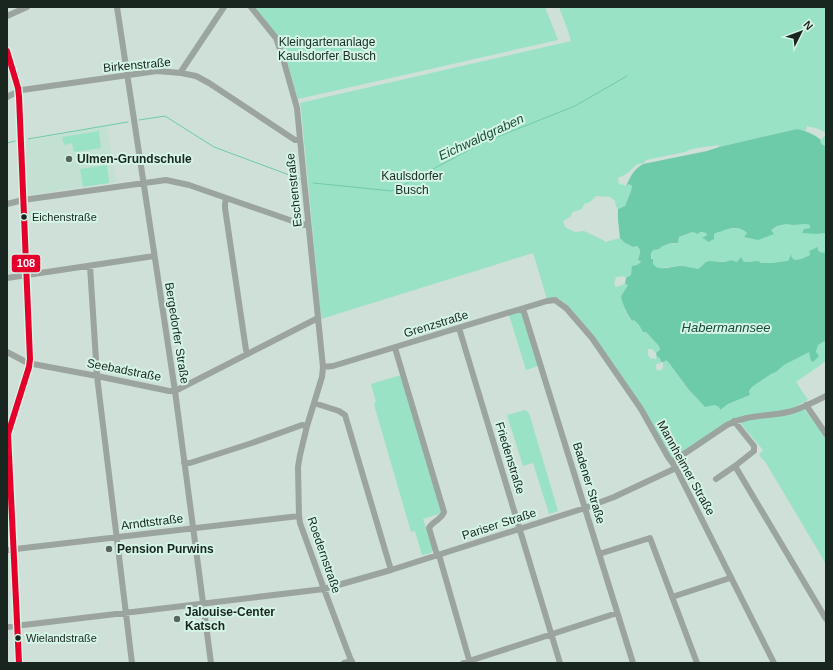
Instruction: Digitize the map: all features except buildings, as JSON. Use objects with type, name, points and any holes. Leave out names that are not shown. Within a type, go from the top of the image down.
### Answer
[{"type":"street","points":[[7,16],[27,7]]},
{"type":"street","name":"Bergedorfer Straße","points":[[117,7],[175,391],[211,663]]},
{"type":"street","points":[[182,73],[182,70],[224,7]]},
{"type":"street","name":"Eschenstraße","points":[[252,7],[276,38],[297,108],[323,367],[320,382]]},
{"type":"street","points":[[7,51],[19,91],[30,363],[8,433],[10,550],[19,663]]},
{"type":"street","name":"Birkenstraße","points":[[7,97],[19,91],[127,75],[157,72],[182,73],[196,76],[209,82],[295,140],[300,139]]},
{"type":"street","points":[[7,204],[23,200],[171,180],[304,224],[308,223]]},
{"type":"street","points":[[226,198],[224,204],[246,350],[248,354]]},
{"type":"street","points":[[7,278],[154,256]]},
{"type":"street","points":[[90,266],[97,376],[132,663]]},
{"type":"street","name":"Grenzstraße","points":[[323,367],[333,366],[555,300]]},
{"type":"street","name":"Mannheimer Straße","points":[[555,300],[566,308],[592,338],[641,409],[674,465],[774,663]]},
{"type":"street","name":"Badener Straße","points":[[524,309],[633,663]]},
{"type":"street","name":"Seebadstraße","points":[[7,352],[30,363],[175,391],[318,318]]},
{"type":"street","name":"Friedenstraße","points":[[459,328],[560,663]]},
{"type":"street","points":[[395,348],[444,512],[441,518],[431,524],[429,528],[468,662],[617,613]]},
{"type":"street","name":"Roedernstraße","points":[[320,382],[307,426],[298,467],[299,516],[300,524],[352,662]]},
{"type":"street","name":"Pariser Straße","points":[[324,588],[391,570],[585,508],[614,497],[674,465],[734,421],[752,416],[790,412],[826,396]]},
{"type":"street","points":[[314,403],[339,411],[345,415],[391,570]]},
{"type":"street","points":[[806,405],[826,434]]},
{"type":"street","points":[[716,479],[754,451],[754,446],[734,421]]},
{"type":"street","points":[[184,463],[190,463],[302,425],[307,426]]},
{"type":"street","points":[[735,466],[826,619]]},
{"type":"street","name":"Arndtstraße","points":[[10,550],[299,516]]},
{"type":"street","points":[[599,554],[650,538],[697,663]]},
{"type":"street","points":[[672,597],[731,577]]},
{"type":"street","points":[[7,627],[324,588]]},
{"type":"street","points":[[344,663],[352,662]]},
{"type":"shaded area","name":"Ulmen-Grundschule","points":[[107,126],[116,182],[28,195],[26,141]]},
{"type":"green space","name":"Kleingartenanlage Kaulsdorfer Busch","points":[[254,7],[545,7],[558,40],[298,99],[280,40]]},
{"type":"green space","name":"Kaulsdorfer Busch","points":[[559,7],[826,7],[826,136],[825,132],[807,126],[806,131],[797,129],[719,147],[719,145],[697,148],[646,160],[644,163],[636,165],[627,173],[618,178],[619,185],[621,184],[626,186],[629,184],[632,186],[625,206],[618,209],[615,201],[610,197],[596,196],[590,202],[584,204],[582,209],[573,212],[570,217],[563,221],[565,227],[575,232],[584,231],[605,242],[620,238],[625,243],[632,247],[636,246],[640,250],[638,260],[641,260],[631,275],[626,278],[624,276],[616,277],[614,284],[616,287],[625,284],[628,285],[621,296],[631,321],[634,320],[643,332],[646,332],[659,346],[660,350],[656,353],[652,349],[648,349],[648,355],[650,358],[660,358],[661,364],[656,364],[657,370],[659,371],[663,369],[663,362],[666,360],[689,390],[704,406],[714,405],[719,407],[720,410],[728,404],[750,395],[749,391],[752,387],[776,372],[784,365],[810,351],[816,352],[818,345],[826,340],[826,361],[796,382],[808,400],[789,410],[744,416],[671,459],[574,313],[564,302],[557,298],[547,299],[533,253],[321,319],[300,103],[571,41]]},
{"type":"green space","points":[[99,131],[101,148],[74,152],[72,143],[64,145],[62,137]]},
{"type":"green space","points":[[826,136],[826,146],[820,142],[823,137]]},
{"type":"green space","points":[[107,165],[109,183],[83,187],[80,169]]},
{"type":"green space","points":[[786,224],[811,225],[810,228],[804,229],[816,234],[826,233],[826,252],[821,252],[818,248],[810,252],[810,255],[801,259],[795,260],[790,255],[788,261],[772,263],[760,263],[753,261],[744,262],[742,260],[737,262],[731,260],[725,262],[706,262],[698,269],[685,266],[657,268],[652,262],[651,256],[653,250],[663,245],[678,243],[679,237],[692,232],[706,233],[707,235],[703,237],[727,229],[741,229],[747,233],[744,237],[773,234],[770,230],[777,226]]},
{"type":"green space","points":[[521,312],[538,366],[526,370],[509,315]]},
{"type":"green space","points":[[401,375],[441,511],[439,514],[423,519],[433,549],[431,553],[422,555],[415,531],[411,532],[375,408],[374,403],[376,402],[371,384]]},
{"type":"green space","points":[[804,409],[826,436],[826,564],[766,463],[759,455],[763,450],[741,424],[741,421],[789,415]]},
{"type":"green space","points":[[525,410],[529,413],[558,511],[549,514],[533,463],[523,466],[507,415]]},
{"type":"water","name":"Habermannsee","points":[[797,129],[816,136],[821,140],[820,142],[823,145],[826,146],[826,233],[802,233],[804,229],[810,228],[810,225],[786,224],[777,226],[771,230],[774,234],[758,240],[744,237],[747,233],[744,230],[734,228],[714,234],[714,239],[708,242],[702,238],[707,235],[706,233],[701,232],[697,234],[692,232],[679,237],[678,243],[665,245],[659,249],[653,250],[651,254],[653,264],[659,268],[681,266],[698,269],[709,261],[725,262],[731,260],[737,262],[741,257],[744,262],[759,261],[760,263],[772,263],[788,261],[791,254],[792,258],[795,260],[801,259],[810,255],[809,251],[818,247],[820,252],[826,252],[826,340],[818,345],[816,352],[819,356],[813,362],[811,361],[809,352],[784,365],[776,372],[752,387],[749,391],[750,395],[728,404],[720,410],[719,407],[714,405],[705,407],[689,390],[669,363],[666,360],[661,362],[656,353],[660,350],[659,346],[646,332],[643,332],[634,320],[632,321],[627,313],[621,296],[628,285],[625,284],[626,278],[631,275],[632,266],[638,265],[641,261],[638,260],[640,250],[637,246],[633,247],[625,243],[620,238],[618,209],[625,206],[631,191],[632,186],[629,184],[626,186],[631,176],[643,164],[707,151]]},
{"type":"waterway","name":"Eichwaldgraben","points":[[313,183],[392,191],[482,143],[575,106],[627,76]]},
{"type":"waterway","name":"Eichwaldgraben","points":[[139,120],[165,116],[214,147],[300,179]]},
{"type":"waterway","name":"Eichwaldgraben","points":[[28,139],[128,122]]},
{"type":"waterway","name":"Eichwaldgraben","points":[[7,143],[15,141]]},
{"type":"transit line","name":"108","points":[[7,51],[19,96],[30,359],[29,367],[8,434],[19,663]]},
{"type":"place","name":"Ulmen-Grundschule","points":[[69,159]]},
{"type":"place","name":"Eichenstraße","points":[[24,217]]},
{"type":"place","name":"Pension Purwins","points":[[109,549]]},
{"type":"place","name":"Jalouise-Center Katsch","points":[[177,619]]},
{"type":"place","name":"Wielandstraße","points":[[18,638]]}]
